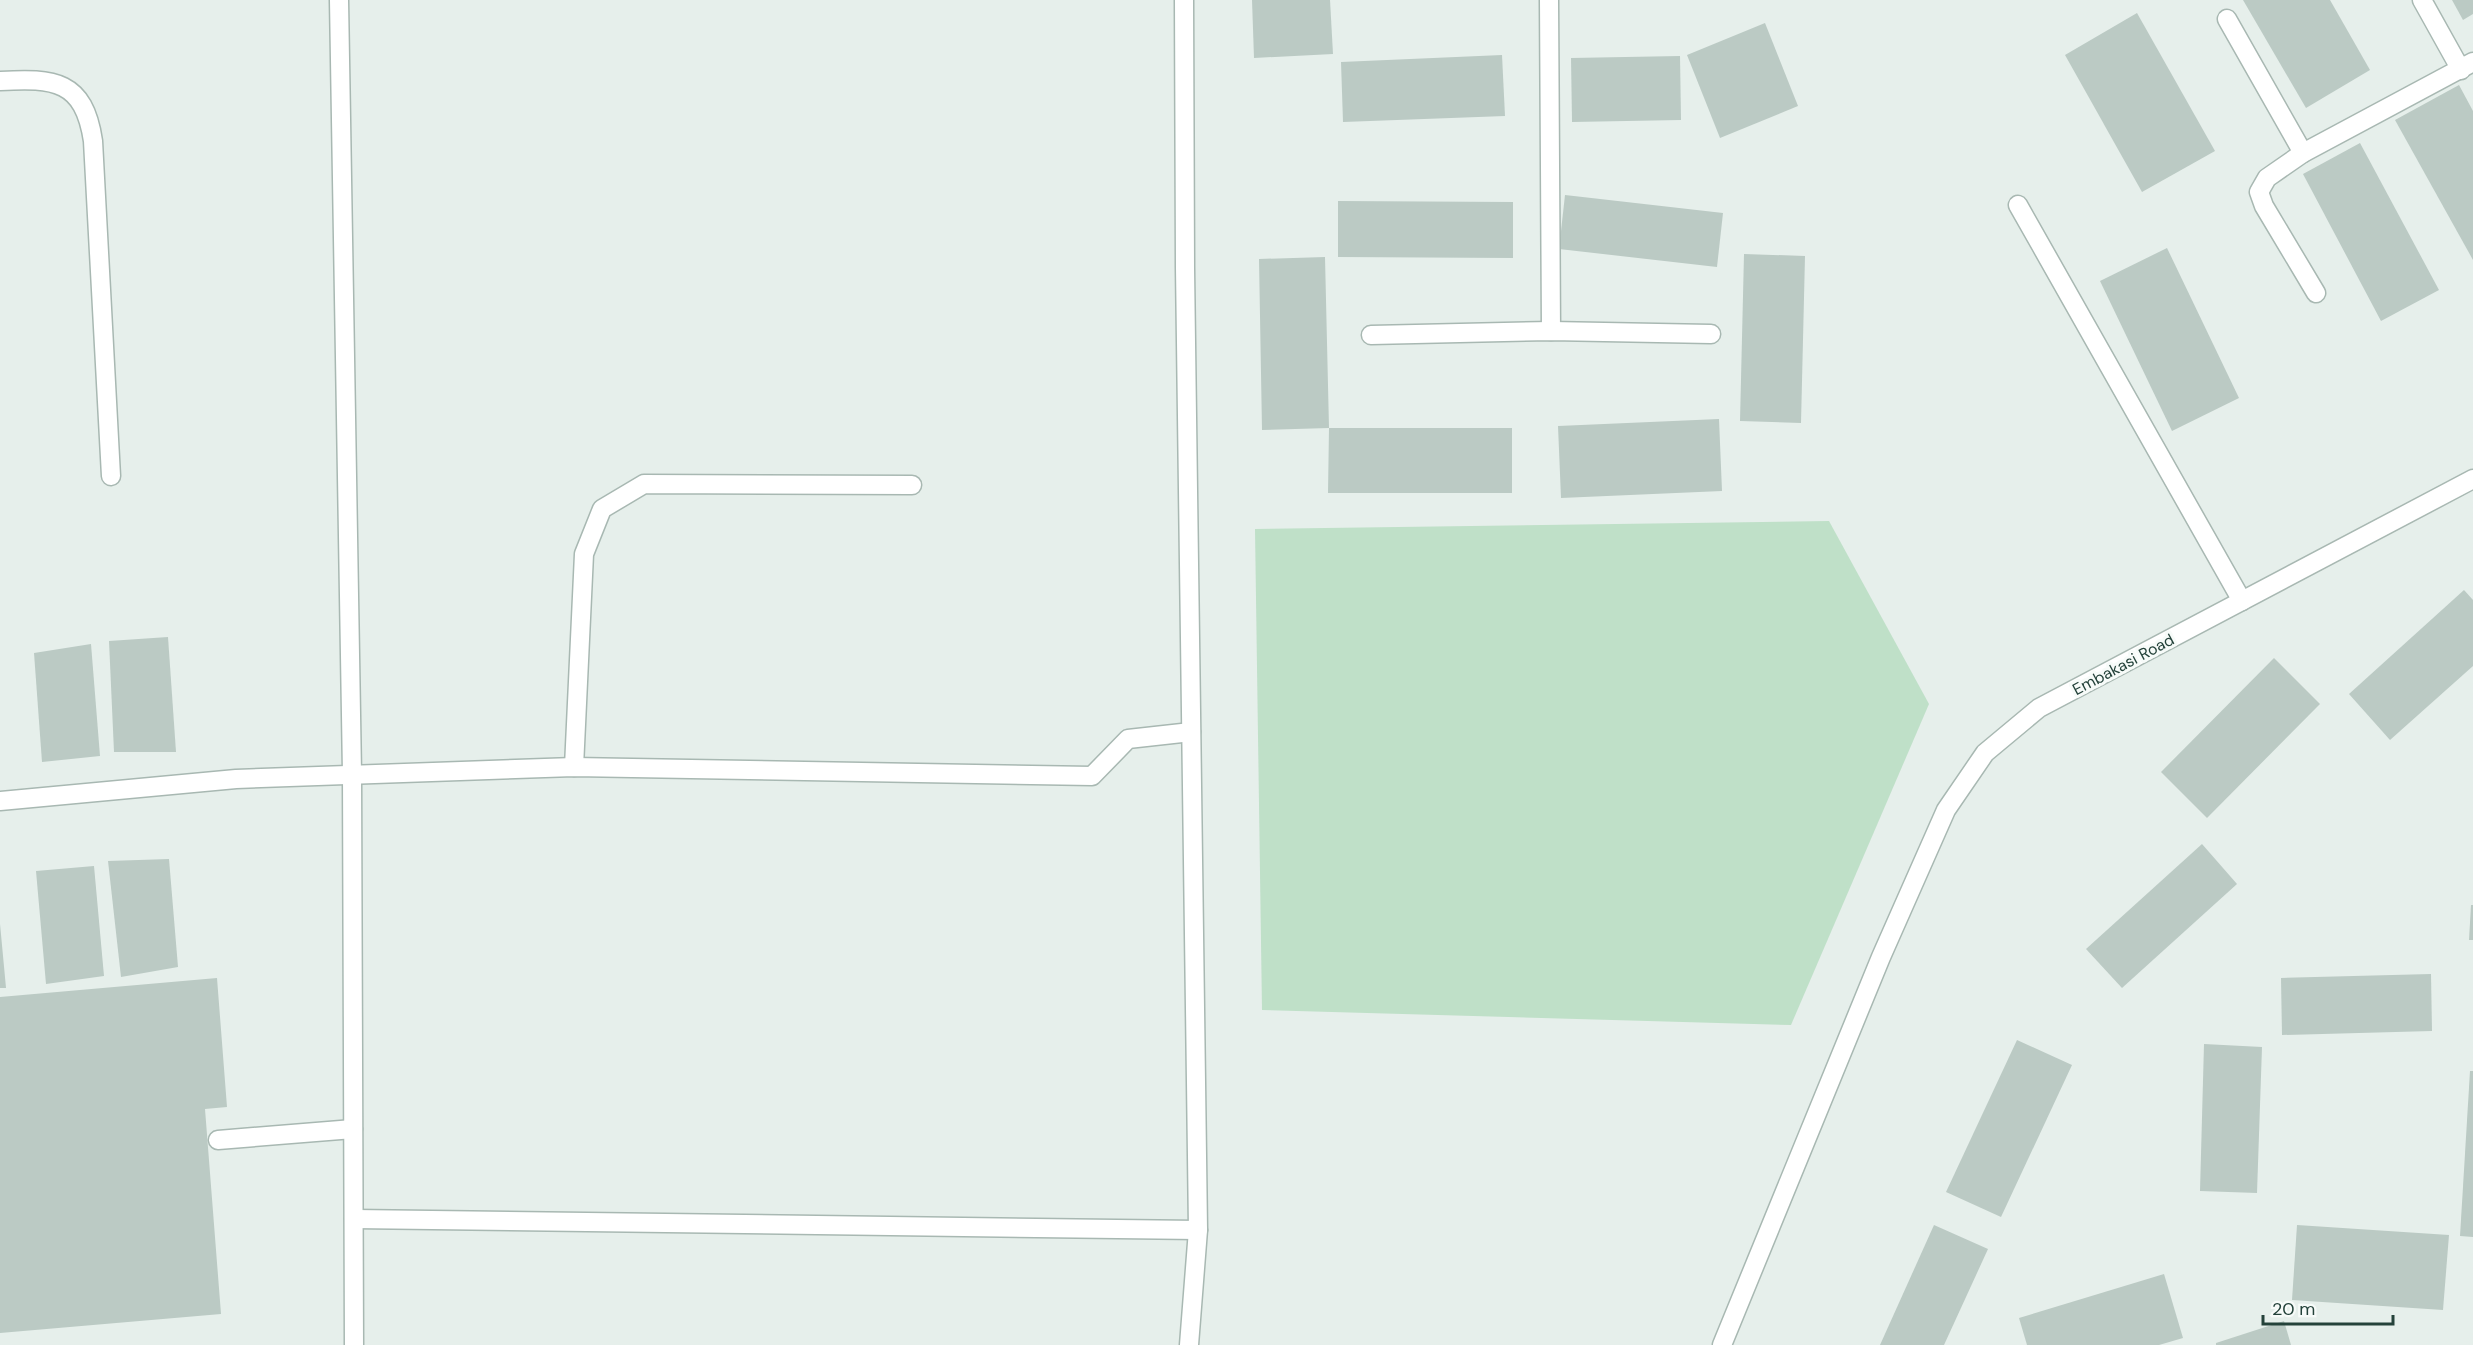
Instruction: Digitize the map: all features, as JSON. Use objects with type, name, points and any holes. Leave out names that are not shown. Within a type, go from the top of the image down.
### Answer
[{"type":"street","points":[[339,0],[352,774],[354,1345]]},
{"type":"street","points":[[1184,0],[1185,268],[1198,1230],[1189,1345]]},
{"type":"street","points":[[1550,0],[1551,331]]},
{"type":"street","points":[[2316,293],[2264,206],[2259,192],[2268,178],[2303,153],[2467,66],[2422,0]]},
{"type":"street","points":[[2227,19],[2303,153]]},
{"type":"street","points":[[0,81],[42,78],[65,88],[80,100],[89,117],[94,152],[111,476]]},
{"type":"street","points":[[2018,205],[2242,601]]},
{"type":"street","points":[[1371,335],[1551,331],[1710,334]]},
{"type":"street","name":"Embakasi Road","points":[[1722,1345],[1881,957],[1946,810],[1985,753],[2039,708],[2473,479]]},
{"type":"street","points":[[574,767],[584,554],[602,509],[644,484],[912,485]]},
{"type":"street","points":[[0,801],[236,779],[574,767],[1092,776],[1128,739],[1191,732]]},
{"type":"street","points":[[218,1140],[353,1129]]},
{"type":"street","points":[[354,1219],[1198,1230]]},
{"type":"green space","points":[[1829,521],[1929,704],[1791,1025],[1262,1010],[1255,529]]},
{"type":"building","points":[[1252,0],[1330,0],[1333,54],[1254,58]]},
{"type":"building","points":[[2243,0],[2330,0],[2370,70],[2306,108]]},
{"type":"building","points":[[2452,0],[2473,0],[2473,14],[2463,20]]},
{"type":"building","points":[[2137,13],[2215,151],[2142,192],[2065,55]]},
{"type":"building","points":[[1765,23],[1798,106],[1720,138],[1687,55]]},
{"type":"building","points":[[1502,55],[1505,116],[1343,122],[1341,62]]},
{"type":"building","points":[[1680,56],[1681,120],[1572,122],[1571,58]]},
{"type":"building","points":[[2459,85],[2473,111],[2473,260],[2395,120]]},
{"type":"building","points":[[2360,143],[2439,290],[2381,321],[2303,174]]},
{"type":"building","points":[[1565,195],[1723,213],[1717,267],[1559,249]]},
{"type":"building","points":[[1338,201],[1513,202],[1513,258],[1338,257]]},
{"type":"building","points":[[2167,248],[2239,398],[2172,431],[2100,281]]},
{"type":"building","points":[[1744,254],[1805,256],[1801,423],[1740,421]]},
{"type":"building","points":[[1325,257],[1329,428],[1262,430],[1259,259]]},
{"type":"building","points":[[1719,419],[1722,491],[1561,498],[1558,426]]},
{"type":"building","points":[[1329,428],[1512,428],[1512,493],[1328,493]]},
{"type":"building","points":[[2464,590],[2473,600],[2473,666],[2390,740],[2349,694]]},
{"type":"building","points":[[168,637],[176,752],[114,752],[109,641]]},
{"type":"building","points":[[91,644],[100,756],[42,762],[34,653]]},
{"type":"building","points":[[2274,658],[2320,704],[2207,818],[2161,772]]},
{"type":"building","points":[[2202,844],[2237,884],[2122,988],[2086,949]]},
{"type":"building","points":[[169,859],[178,967],[121,977],[108,861]]},
{"type":"building","points":[[94,866],[104,976],[46,984],[36,871]]},
{"type":"building","points":[[2471,905],[2473,905],[2473,940],[2469,940]]},
{"type":"building","points":[[0,924],[6,988],[0,988]]},
{"type":"building","points":[[2431,974],[2432,1031],[2282,1035],[2281,978]]},
{"type":"building","points":[[217,978],[227,1107],[205,1109],[221,1314],[0,1333],[0,997]]},
{"type":"building","points":[[2017,1040],[2072,1065],[2001,1217],[1946,1192]]},
{"type":"building","points":[[2204,1044],[2262,1047],[2257,1193],[2200,1191]]},
{"type":"building","points":[[2470,1071],[2473,1071],[2473,1237],[2460,1236]]},
{"type":"building","points":[[1934,1225],[1988,1249],[1944,1345],[1880,1345]]},
{"type":"building","points":[[2297,1225],[2449,1235],[2443,1310],[2292,1300]]},
{"type":"building","points":[[2164,1274],[2183,1338],[2159,1345],[2027,1345],[2019,1318]]},
{"type":"building","points":[[2284,1321],[2291,1345],[2216,1345],[2216,1343]]}]
